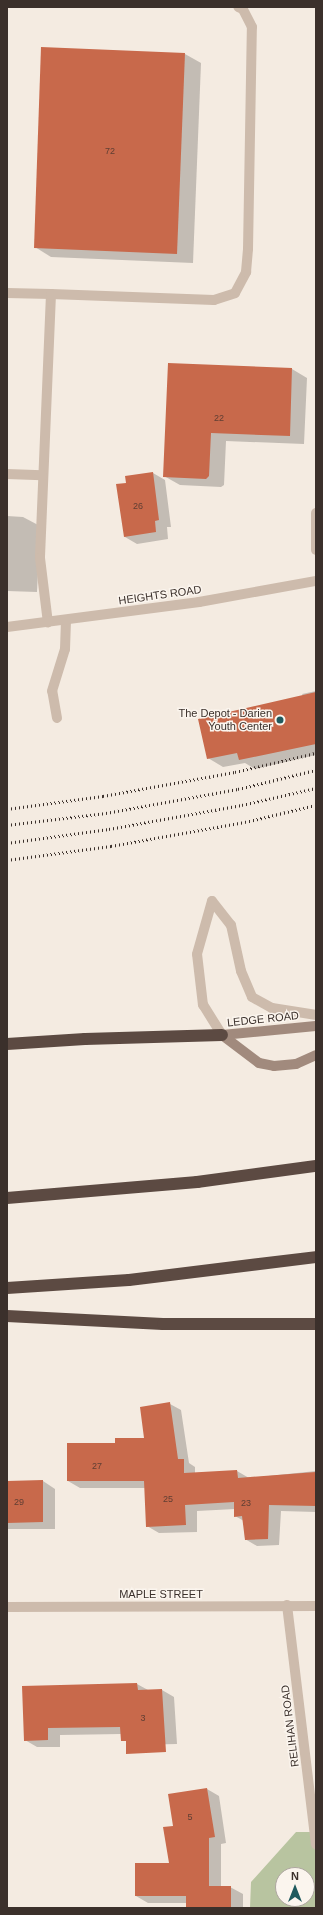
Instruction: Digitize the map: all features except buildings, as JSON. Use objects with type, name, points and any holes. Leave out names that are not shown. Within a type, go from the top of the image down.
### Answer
[{"type":"highway","points":[[7,1044],[85,1039],[222,1035]]},
{"type":"highway","points":[[7,1198],[197,1182],[316,1166]]},
{"type":"highway","points":[[7,1288],[130,1280],[316,1257]]},
{"type":"highway","points":[[7,1316],[156,1324],[316,1324]]},
{"type":"main road","name":"LEDGE ROAD","points":[[222,1035],[316,1026]]},
{"type":"main road","name":"LEDGE ROAD","points":[[222,1035],[259,1063],[274,1066],[296,1064],[316,1055]]},
{"type":"street","points":[[7,293],[214,300],[235,292],[246,272],[248,249],[252,26],[243,9],[238,7]]},
{"type":"street","points":[[48,623],[40,558],[42,475],[51,294]]},
{"type":"street","points":[[7,474],[42,475]]},
{"type":"street","points":[[316,513],[316,550]]},
{"type":"street","name":"HEIGHTS ROAD","points":[[7,627],[48,623],[199,602],[316,581]]},
{"type":"street","points":[[57,718],[52,691],[64,649],[66,620]]},
{"type":"street","points":[[222,1035],[203,1005],[197,954],[212,901],[232,925],[241,971],[252,997],[272,1008],[316,1015]]},
{"type":"street","name":"RELIHAN ROAD","points":[[287,1605],[316,1844]]},
{"type":"street","name":"MAPLE STREET","points":[[7,1607],[316,1606]]},
{"type":"green space","points":[[296,1832],[316,1832],[316,1908],[250,1908],[251,1882]]},
{"type":"railway","points":[[7,809],[103,796],[235,772],[316,753]]},
{"type":"railway","points":[[7,825],[106,813],[238,789],[316,770]]},
{"type":"railway","points":[[7,843],[109,829],[242,805],[316,788]]},
{"type":"railway","points":[[7,860],[111,846],[245,822],[316,805]]},
{"type":"place","name":"The Depot - Darien Youth Center","points":[[280,720]]}]
